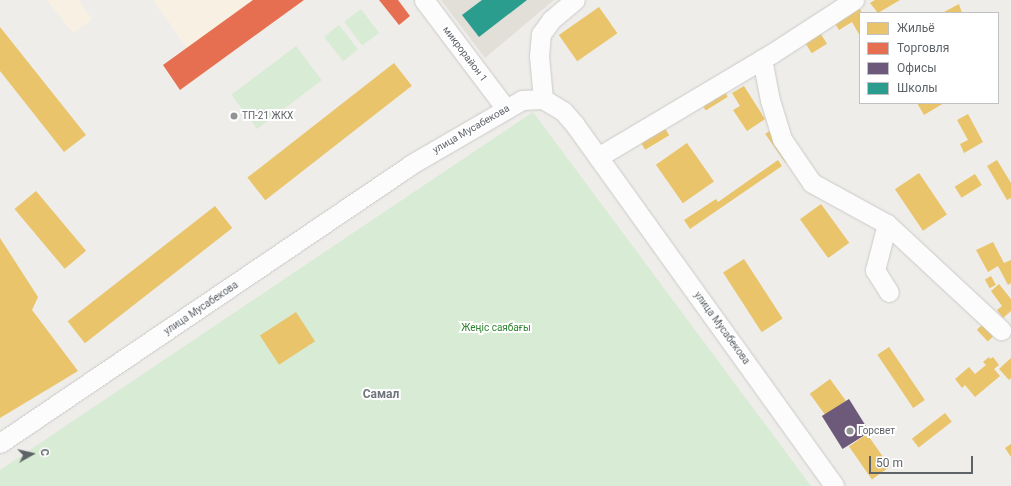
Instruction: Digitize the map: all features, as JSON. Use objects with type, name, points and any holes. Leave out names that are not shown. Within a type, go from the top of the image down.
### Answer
[{"type":"street","name":"микрорайон 1","points":[[424,0],[506,109]]},
{"type":"street","points":[[543,100],[539,56],[541,34],[551,20],[575,0]]},
{"type":"street","points":[[598,157],[762,59],[854,0]]},
{"type":"street","points":[[762,59],[770,100],[782,139],[812,183],[887,224],[1001,330]]},
{"type":"street","name":"улица Мусабекова","points":[[0,443],[410,165],[522,100],[543,100],[563,111],[598,157],[834,486]]},
{"type":"street","points":[[887,224],[875,270],[889,292]]},
{"type":"shaded area","points":[[47,0],[78,0],[92,19],[73,33]]},
{"type":"shaded area","points":[[153,0],[253,0],[187,48]]},
{"type":"shaded area","points":[[441,0],[554,0],[485,58]]},
{"type":"green space","points":[[361,9],[379,33],[362,46],[344,22]]},
{"type":"green space","points":[[339,25],[358,49],[343,61],[324,37]]},
{"type":"green space","points":[[296,46],[322,80],[257,129],[231,95]]},
{"type":"green space","name":"Жеңіс саябағы","points":[[533,112],[811,486],[0,486],[0,470]]},
{"type":"building: Жильё","points":[[875,0],[900,0],[880,12],[877,12],[870,3]]},
{"type":"building: Жильё","points":[[959,4],[962,12],[944,12]]},
{"type":"building: Жильё","points":[[599,7],[617,33],[577,61],[559,35]]},
{"type":"building: Жильё","points":[[859,7],[862,12],[859,12],[859,34],[852,22],[839,30],[834,22]]},
{"type":"building: Жильё","points":[[0,27],[86,135],[64,152],[0,71]]},
{"type":"building: Жильё","points":[[819,31],[827,44],[812,53],[804,41]]},
{"type":"building: Жильё","points":[[394,63],[412,86],[265,200],[247,178]]},
{"type":"building: Жильё","points":[[744,86],[765,119],[747,131],[733,110],[740,106],[732,93]]},
{"type":"building: Жильё","points":[[723,89],[728,97],[706,110],[701,103]]},
{"type":"building: Жильё","points":[[918,104],[942,104],[924,115]]},
{"type":"building: Жильё","points":[[968,114],[983,142],[964,153],[960,144],[968,140],[957,120]]},
{"type":"building: Жильё","points":[[663,125],[669,135],[645,150],[639,139]]},
{"type":"building: Жильё","points":[[771,130],[791,159],[785,163],[765,134]]},
{"type":"building: Жильё","points":[[687,143],[714,182],[683,203],[656,165]]},
{"type":"building: Жильё","points":[[778,160],[782,166],[690,229],[684,220],[716,199],[718,202]]},
{"type":"building: Жильё","points":[[997,160],[1011,183],[1011,198],[1007,200],[987,166]]},
{"type":"building: Жильё","points":[[919,173],[947,214],[923,231],[895,189]]},
{"type":"building: Жильё","points":[[975,174],[982,185],[962,198],[955,187]]},
{"type":"building: Жильё","points":[[36,191],[86,251],[65,269],[15,209]]},
{"type":"building: Жильё","points":[[821,204],[849,243],[828,258],[800,219]]},
{"type":"building: Жильё","points":[[215,206],[232,228],[85,343],[68,321]]},
{"type":"building: Жильё","points":[[0,238],[38,297],[32,310],[78,371],[0,418]]},
{"type":"building: Жильё","points":[[993,242],[1004,263],[1011,260],[1011,283],[1008,285],[998,266],[988,272],[976,250]]},
{"type":"building: Жильё","points":[[744,259],[783,319],[762,332],[723,273]]},
{"type":"building: Жильё","points":[[991,276],[996,285],[990,288],[985,279]]},
{"type":"building: Жильё","points":[[999,284],[1011,299],[1011,311],[1003,318],[997,310],[1002,306],[991,291]]},
{"type":"building: Жильё","points":[[296,312],[315,341],[279,365],[260,335]]},
{"type":"building: Жильё","points":[[982,325],[993,337],[988,341],[977,330]]},
{"type":"building: Жильё","points":[[889,347],[925,400],[913,408],[877,355]]},
{"type":"building: Жильё","points":[[989,357],[990,359],[993,357],[999,365],[994,369],[1000,376],[975,397],[965,385],[962,388],[955,379],[969,367],[975,374],[986,365],[983,362]]},
{"type":"building: Жильё","points":[[1011,358],[1011,378],[1009,380],[999,369]]},
{"type":"building: Жильё","points":[[830,379],[846,401],[826,416],[810,394]]},
{"type":"building: Жильё","points":[[945,413],[952,422],[919,448],[912,439]]},
{"type":"building: Жильё","points":[[867,434],[890,467],[872,479],[849,447]]},
{"type":"building: Жильё","points":[[1011,444],[1011,457],[1005,448]]},
{"type":"building: Торговля","points":[[253,0],[304,0],[180,90],[163,65]]},
{"type":"building: Торговля","points":[[379,0],[398,0],[410,16],[399,25]]},
{"type":"building: Офисы","points":[[849,399],[870,432],[843,449],[822,416]]},
{"type":"building: Школы","points":[[482,0],[527,0],[479,37],[462,15]]},
{"type":"place","name":"ТП-21 ЖКХ","points":[[234,116]]},
{"type":"place","name":"Горсвет","points":[[850,431]]},
{"type":"district","name":"Самал","points":[[381,395]]}]
